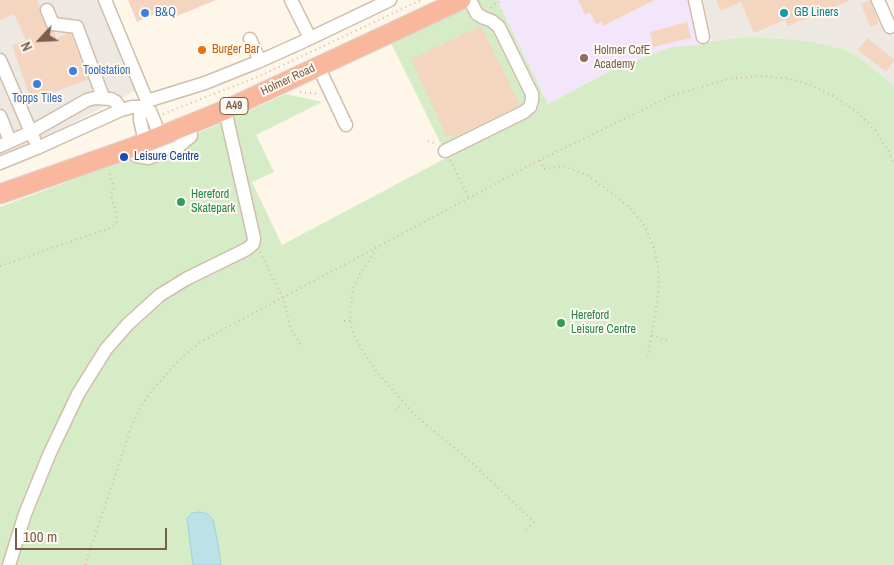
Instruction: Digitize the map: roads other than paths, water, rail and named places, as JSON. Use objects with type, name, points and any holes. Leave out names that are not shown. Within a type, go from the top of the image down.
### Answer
[{"type":"highway","name":"Holmer Road","points":[[0,194],[145,142],[225,110],[461,0]]},
{"type":"street","points":[[105,0],[145,104],[140,114],[145,142],[136,156],[149,158],[178,147],[191,136],[190,124]]},
{"type":"street","points":[[291,0],[310,38]]},
{"type":"street","points":[[0,163],[121,110],[145,104],[205,83],[260,61],[390,0]]},
{"type":"street","points":[[445,151],[524,112],[530,107],[532,100],[532,94],[499,27],[492,21],[477,14],[470,0]]},
{"type":"street","points":[[695,0],[703,37]]},
{"type":"street","points":[[878,0],[890,27]]},
{"type":"street","points":[[47,10],[53,24],[77,27],[103,97]]},
{"type":"street","points":[[250,39],[260,61]]},
{"type":"street","points":[[0,60],[37,148]]},
{"type":"street","points":[[318,66],[346,125]]},
{"type":"street","points":[[0,116],[5,144],[31,132],[87,100],[103,97],[111,99],[116,102],[121,110]]},
{"type":"street","points":[[9,565],[24,514],[49,455],[78,394],[106,349],[128,324],[160,295],[186,279],[247,249],[253,244],[254,238],[225,110]]},
{"type":"water","points":[[192,513],[208,514],[213,520],[221,565],[193,565],[187,519]]},
{"type":"place","name":"B&Q","points":[[145,13]]},
{"type":"place","name":"GB Liners","points":[[784,13]]},
{"type":"place","name":"Burger Bar","points":[[202,50]]},
{"type":"place","name":"Holmer CofE Academy","points":[[584,58]]},
{"type":"place","name":"Toolstation","points":[[73,71]]},
{"type":"place","name":"Topps Tiles","points":[[37,84]]},
{"type":"place","name":"Leisure Centre","points":[[124,157]]},
{"type":"place","name":"Hereford Skatepark","points":[[181,202]]},
{"type":"place","name":"Hereford Leisure Centre","points":[[561,323]]}]
